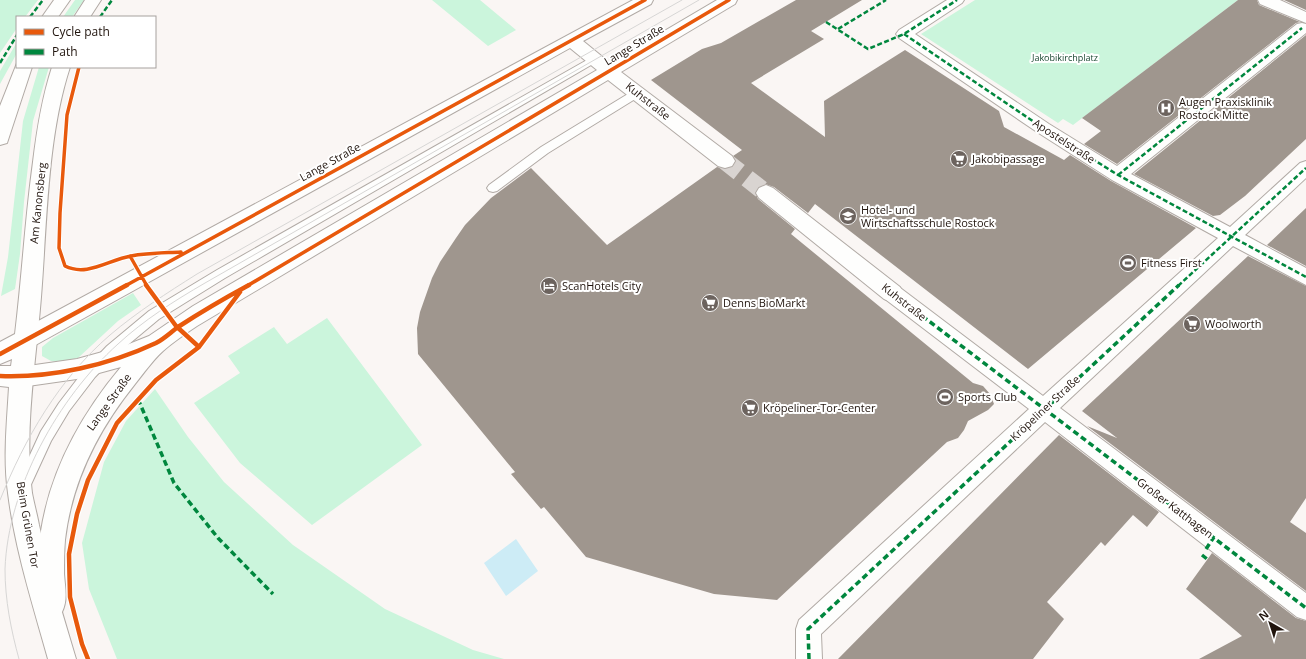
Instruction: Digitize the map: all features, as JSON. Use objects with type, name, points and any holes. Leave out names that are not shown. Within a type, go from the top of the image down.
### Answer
[{"type":"street","points":[[51,16],[62,0]]},
{"type":"street","points":[[83,16],[93,0]]},
{"type":"street","name":"Lange Straße","points":[[0,354],[645,0]]},
{"type":"street","name":"Lange Straße","points":[[60,655],[50,578],[52,541],[60,493],[71,464],[94,420],[137,364],[158,342],[197,315],[601,65],[729,0]]},
{"type":"street","name":"Apostelstraße","points":[[957,0],[904,34],[1043,128],[1118,175],[1306,277]]},
{"type":"street","points":[[1118,175],[1305,24],[1266,0]]},
{"type":"street","name":"Kuhstraße","points":[[571,40],[636,94],[726,161]]},
{"type":"street","points":[[0,138],[2,126],[23,68]]},
{"type":"street","name":"Am Kanonsberg","points":[[24,340],[30,298],[38,189],[53,91],[61,68]]},
{"type":"street","name":"Kröpeliner Straße","points":[[809,659],[808,629],[1306,168]]},
{"type":"street","name":"Kuhstraße","points":[[766,193],[892,293],[1044,409]]},
{"type":"street","name":"Beim Grünen Tor","points":[[24,340],[11,376],[20,493],[34,563],[60,655]]},
{"type":"street","points":[[11,376],[77,369],[127,355],[158,342]]},
{"type":"street","name":"Großer Katthagen","points":[[1044,409],[1270,579],[1306,608]]},
{"type":"lane","points":[[20,493],[46,436],[64,406],[100,363],[135,330],[177,300],[338,206],[601,65]]},
{"type":"lane","points":[[493,188],[511,173],[636,94]]},
{"type":"green space","points":[[0,0],[38,0],[26,16],[16,16],[16,29],[0,53]]},
{"type":"green space","points":[[75,0],[84,0],[73,16],[64,16]]},
{"type":"green space","points":[[432,0],[480,0],[516,30],[488,46]]},
{"type":"green space","name":"Jakobikirchplatz","points":[[975,0],[1238,0],[1073,125],[1063,119],[1058,123],[921,34]]},
{"type":"green space","points":[[16,44],[16,55],[0,84],[0,71]]},
{"type":"green space","points":[[39,68],[49,68],[33,121],[20,254],[15,289],[1,296],[8,257],[23,121]]},
{"type":"green space","points":[[133,293],[141,305],[118,321],[78,358],[58,362],[51,361],[42,356],[42,347],[53,338]]},
{"type":"green space","points":[[327,318],[422,445],[312,525],[240,463],[194,403],[240,373],[228,356],[274,327],[287,344]]},
{"type":"green space","points":[[155,389],[188,437],[224,482],[293,545],[385,609],[473,650],[504,659],[117,659],[89,589],[82,543],[104,462],[126,421]]},
{"type":"water","points":[[516,539],[538,571],[506,596],[484,563]]},
{"type":"building","points":[[796,0],[862,0],[811,31],[824,39],[751,83],[825,137],[824,101],[905,50],[999,111],[1004,127],[1064,160],[1070,155],[1111,181],[1196,228],[1028,369],[815,204],[808,213],[774,187],[765,184],[758,187],[755,192],[758,199],[795,229],[791,234],[973,383],[983,386],[990,394],[994,404],[988,410],[968,421],[958,438],[947,442],[777,600],[714,594],[586,557],[544,507],[541,509],[511,474],[515,472],[418,354],[417,328],[420,312],[432,278],[440,262],[465,225],[491,198],[531,168],[607,245],[717,167],[725,169],[733,167],[736,162],[733,156],[742,150],[651,80],[702,49],[721,43]]},
{"type":"building","points":[[1238,0],[1257,0],[1259,5],[1300,22],[1296,23],[1117,164],[1084,144],[1101,131],[1082,118]]},
{"type":"building","points":[[1284,0],[1306,0],[1306,10]]},
{"type":"building","points":[[1306,35],[1306,139],[1245,196],[1220,215],[1213,216],[1134,174]]},
{"type":"building","points":[[1306,208],[1306,266],[1267,245]]},
{"type":"building","points":[[1248,256],[1306,286],[1306,498],[1290,522],[1306,533],[1306,591],[1087,426],[1117,438],[1082,411]]},
{"type":"building","points":[[1059,435],[1159,512],[1147,527],[1133,515],[1105,546],[1101,542],[1047,602],[1064,619],[1033,659],[838,659]]},
{"type":"building","points":[[1212,553],[1296,618],[1306,621],[1306,659],[1199,659],[1242,636],[1186,589]]},
{"type":"tunnel","points":[[725,161],[766,193]]},
{"type":"tram line","points":[[0,500],[32,432],[59,390],[92,352],[131,318],[197,274],[682,0]]},
{"type":"tram line","points":[[19,659],[9,615],[5,569],[8,538],[15,507],[26,476],[40,446],[57,418],[75,391],[96,366],[118,344],[149,319],[193,290],[699,0]]},
{"type":"marked path","points":[[31,16],[43,0]]},
{"type":"marked path","points":[[101,16],[112,0]]},
{"type":"marked path","points":[[838,29],[886,0]]},
{"type":"marked path","points":[[826,22],[868,49],[904,34],[957,0]]},
{"type":"marked path","points":[[1118,175],[1302,28]]},
{"type":"marked path","points":[[904,34],[1043,128],[1118,175],[1306,277]]},
{"type":"marked path","points":[[0,63],[16,37]]},
{"type":"marked path","points":[[809,659],[808,629],[1306,168]]},
{"type":"marked path","points":[[892,293],[1306,608]]},
{"type":"marked path","points":[[138,399],[174,483],[218,538],[273,594]]},
{"type":"marked path","points":[[1206,549],[1214,537]]},
{"type":"marked path","points":[[1202,555],[1207,559]]},
{"type":"cycle path","points":[[0,354],[645,0]]},
{"type":"cycle path","points":[[0,376],[21,377],[77,369],[127,355],[158,342],[178,327],[243,288],[729,0]]},
{"type":"cycle path","points":[[79,68],[67,115],[60,213],[59,248],[65,266],[73,270],[82,271],[130,256],[181,252]]},
{"type":"cycle path","points":[[130,256],[151,292],[169,318],[199,347]]},
{"type":"cycle path","points":[[88,659],[82,644],[70,597],[69,554],[77,514],[88,480],[117,423],[156,380],[199,347],[240,292]]},
{"type":"place","name":"Augen Praxisklinik Rostock Mitte","points":[[1166,108]]},
{"type":"place","name":"Jakobipassage","points":[[959,159]]},
{"type":"place","name":"Hotel- und Wirtschaftsschule Rostock","points":[[848,216]]},
{"type":"place","name":"Fitness First","points":[[1128,263]]},
{"type":"place","name":"ScanHotels City","points":[[549,286]]},
{"type":"place","name":"Denns BioMarkt","points":[[710,303]]},
{"type":"place","name":"Woolworth","points":[[1192,324]]},
{"type":"place","name":"Sports Club","points":[[945,397]]},
{"type":"place","name":"Kröpeliner-Tor-Center","points":[[750,408]]}]
